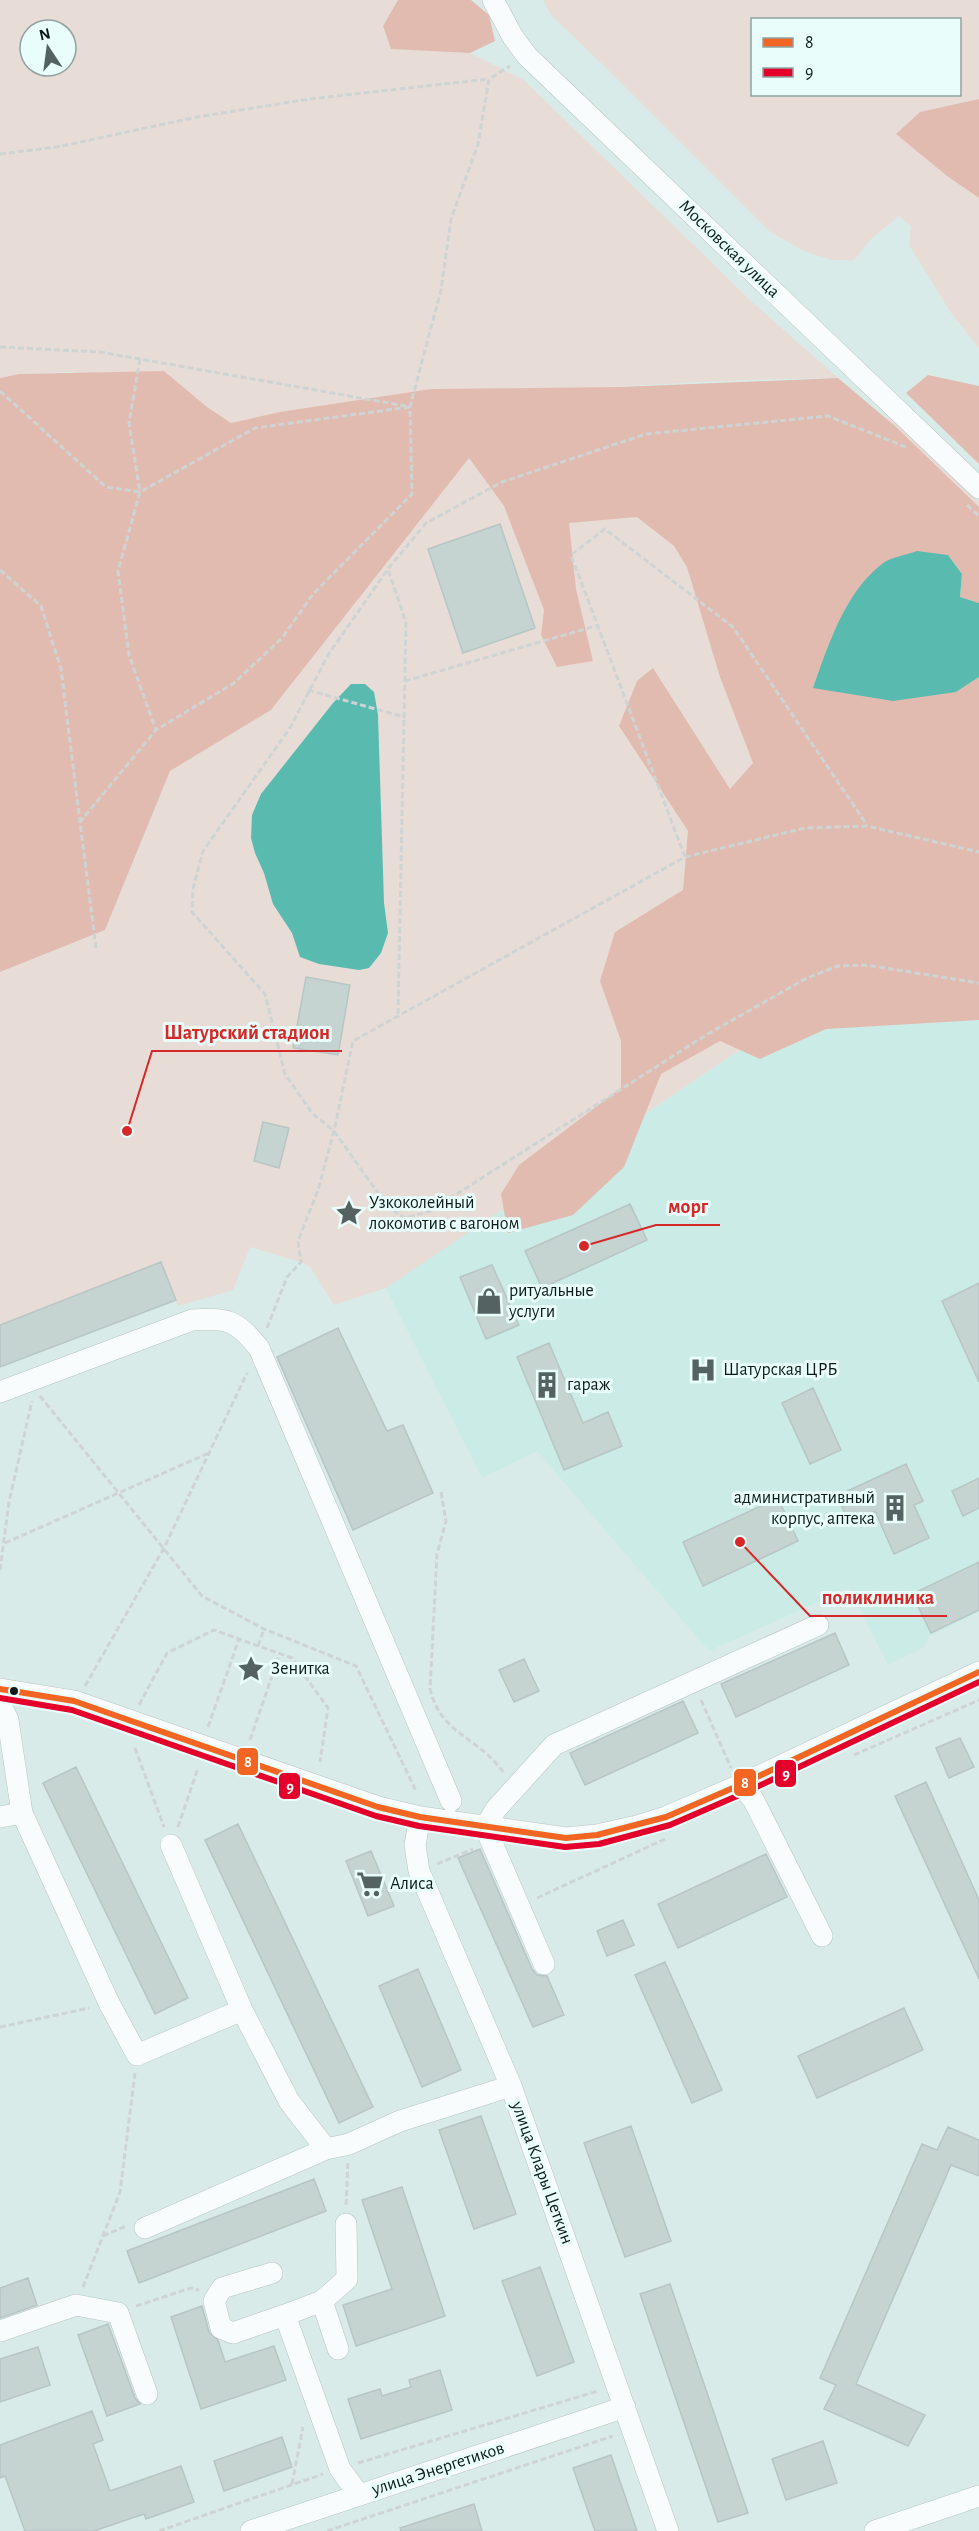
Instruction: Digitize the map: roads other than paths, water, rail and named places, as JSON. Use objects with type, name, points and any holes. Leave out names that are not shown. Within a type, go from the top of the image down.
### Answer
[{"type":"street","name":"Московская улица","points":[[493,0],[513,37],[527,56],[971,494]]},
{"type":"street","points":[[0,1392],[192,1320],[221,1318],[243,1328],[259,1348],[451,1801]]},
{"type":"street","points":[[488,1834],[511,1793],[554,1745],[819,1625]]},
{"type":"street","points":[[0,1689],[74,1701],[154,1727],[357,1800],[420,1817],[488,1834],[566,1838],[597,1835],[666,1817],[740,1785],[979,1672]]},
{"type":"street","points":[[0,1703],[8,1720],[22,1813],[109,2003],[137,2055],[242,2010]]},
{"type":"street","points":[[740,1785],[753,1799],[822,1936]]},
{"type":"street","points":[[0,1816],[22,1813]]},
{"type":"street","name":"улица Клары Цеткин","points":[[420,1817],[415,1845],[419,1871],[511,2086],[668,2531]]},
{"type":"street","points":[[488,1834],[544,1964]]},
{"type":"street","points":[[171,1845],[242,2010],[289,2101],[326,2149]]},
{"type":"street","points":[[145,2228],[326,2149],[349,2144],[400,2121],[511,2086]]},
{"type":"street","points":[[272,2273],[222,2288],[214,2301],[221,2328],[233,2333],[322,2301],[347,2279],[346,2224]]},
{"type":"street","points":[[322,2301],[338,2349]]},
{"type":"street","points":[[0,2331],[76,2306],[118,2313],[147,2394]]},
{"type":"street","points":[[285,2315],[340,2469],[359,2495]]},
{"type":"street","name":"улица Энергетиков","points":[[251,2531],[625,2408]]},
{"type":"street","points":[[875,2531],[979,2496]]},
{"type":"water","points":[[917,551],[948,555],[962,574],[960,597],[979,603],[979,677],[956,692],[893,701],[813,688],[839,621],[858,589],[882,564]]},
{"type":"water","points":[[351,684],[365,684],[374,692],[378,715],[384,903],[388,933],[381,953],[369,968],[359,970],[319,964],[300,957],[292,933],[273,904],[251,838],[252,815],[261,794],[333,703]]},
{"type":"place","name":"Шатурский стадион","points":[[127,1131]]},
{"type":"place","name":"Узкоколейный локомотив с вагоном","points":[[349,1213]]},
{"type":"place","name":"морг","points":[[584,1246]]},
{"type":"place","name":"ритуальные услуги","points":[[489,1301]]},
{"type":"place","name":"Шатурская ЦРБ","points":[[703,1370]]},
{"type":"place","name":"гараж","points":[[547,1385]]},
{"type":"place","name":"административный корпус, аптека","points":[[895,1508]]},
{"type":"place","name":"поликлиника","points":[[740,1542]]},
{"type":"place","name":"Зенитка","points":[[251,1669]]},
{"type":"place","name":"Алиса","points":[[370,1884]]}]
